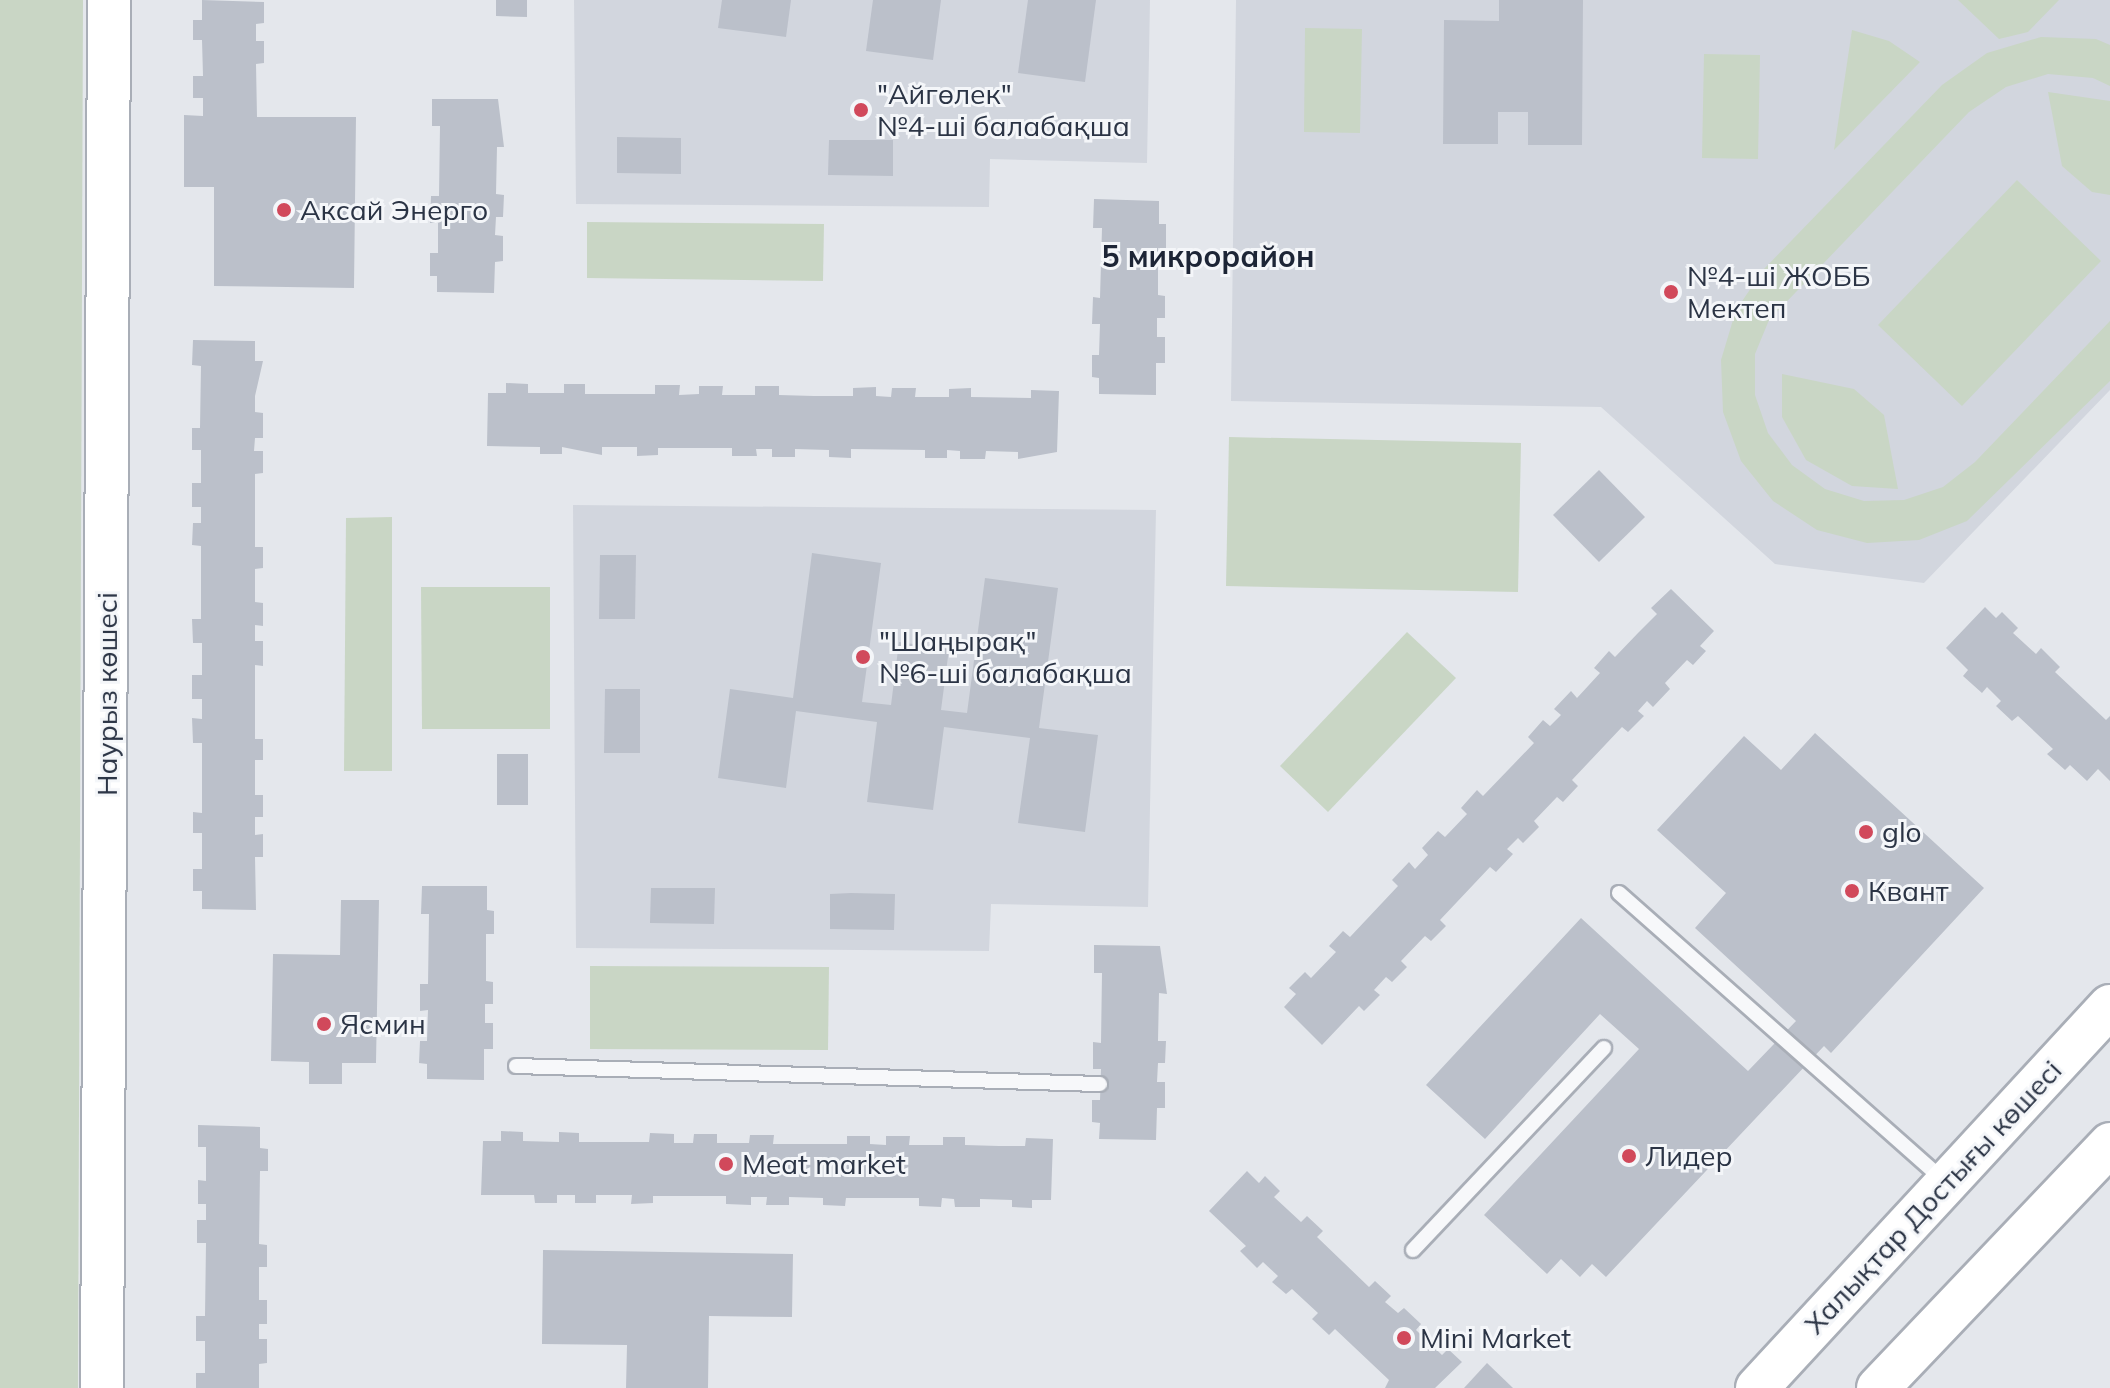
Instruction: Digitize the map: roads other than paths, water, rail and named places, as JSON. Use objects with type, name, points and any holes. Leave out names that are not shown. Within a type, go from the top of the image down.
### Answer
[{"type":"street","name":"Наурыз көшесі","points":[[102,1388],[109,0]]},
{"type":"street","name":"Халықтар Достығы көшесі","points":[[1757,1388],[2110,1006]]},
{"type":"street","points":[[1878,1388],[2110,1144]]},
{"type":"lane","points":[[1619,893],[1947,1183]]},
{"type":"lane","points":[[1413,1250],[1604,1048]]},
{"type":"lane","points":[[516,1066],[1100,1084]]},
{"type":"place","name":"\"Айгөлек\" №4-ші балабақша","points":[[861,110]]},
{"type":"place","name":"Аксай Энерго","points":[[284,210]]},
{"type":"place","name":"№4-ші ЖОББ Мектеп","points":[[1671,292]]},
{"type":"place","name":"\"Шаңырақ\" №6-ші балабақша","points":[[863,657]]},
{"type":"place","name":"glo","points":[[1866,832]]},
{"type":"place","name":"Квант","points":[[1852,891]]},
{"type":"place","name":"Ясмин","points":[[324,1024]]},
{"type":"place","name":"Лидер","points":[[1629,1156]]},
{"type":"place","name":"Meat market","points":[[726,1164]]},
{"type":"place","name":"Mini Market","points":[[1404,1338]]},
{"type":"district","name":"5 микрорайон","points":[[1208,256]]}]
